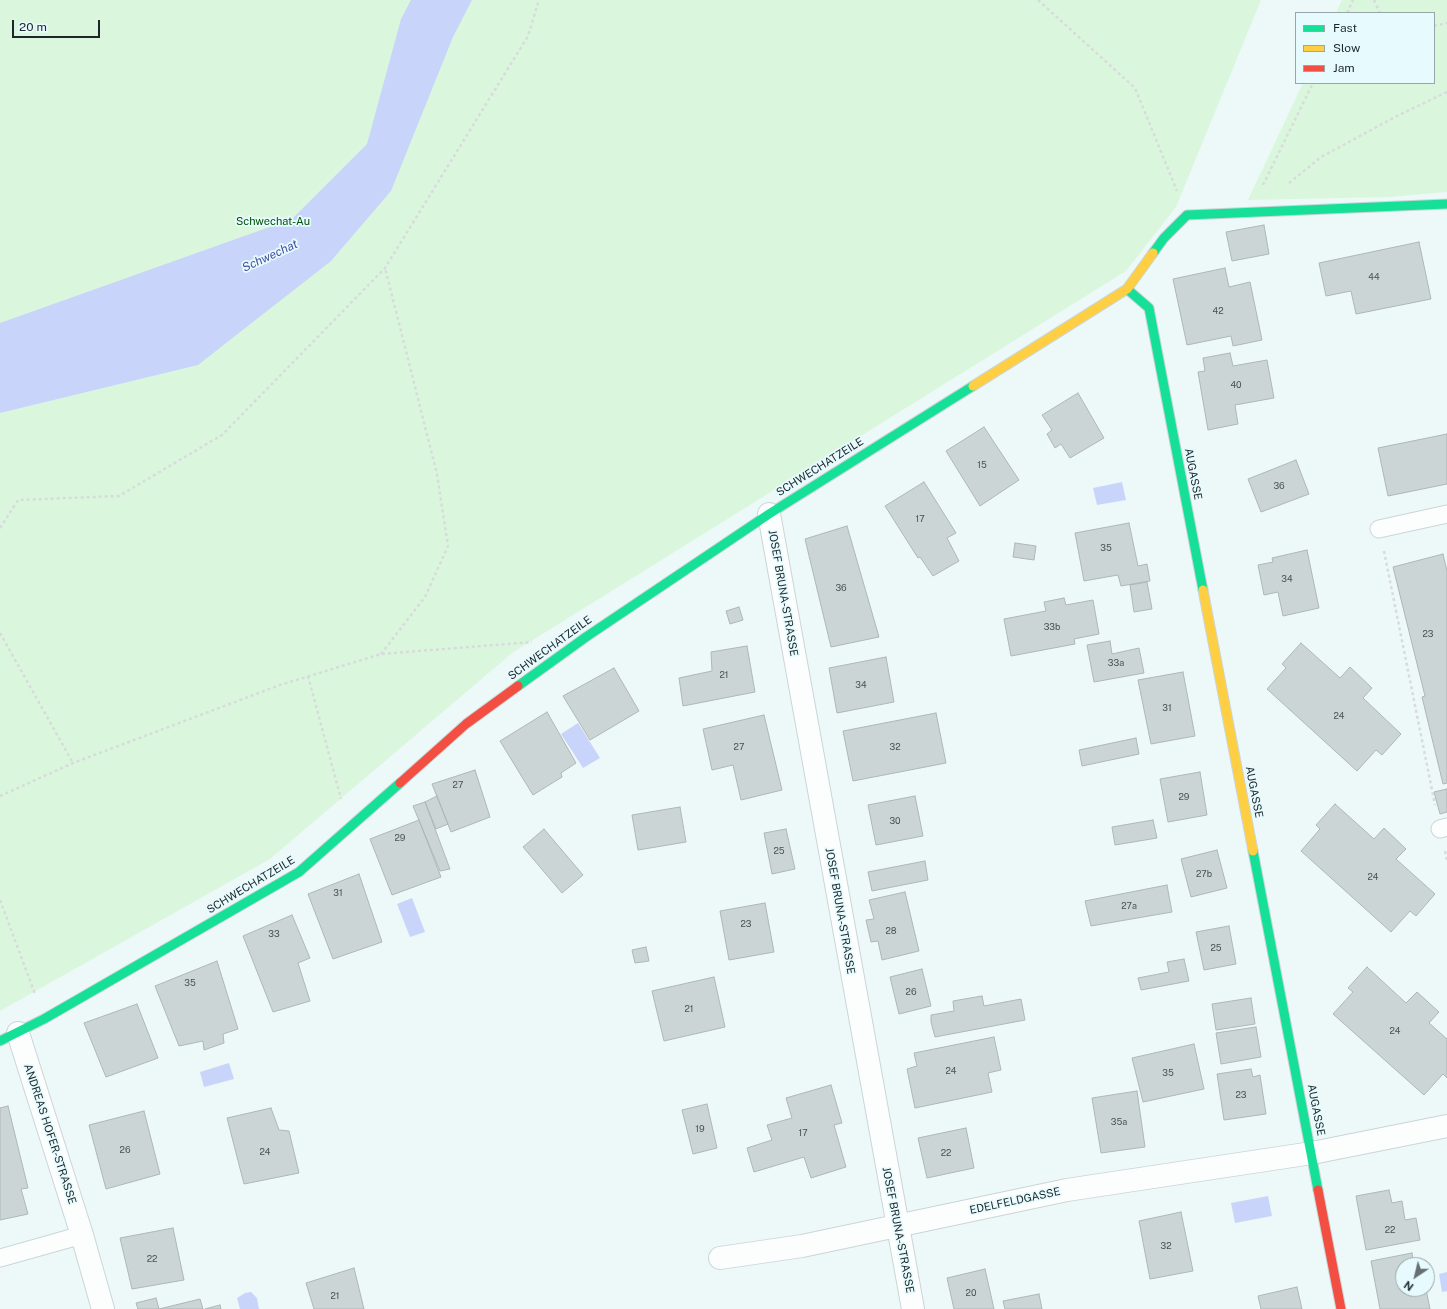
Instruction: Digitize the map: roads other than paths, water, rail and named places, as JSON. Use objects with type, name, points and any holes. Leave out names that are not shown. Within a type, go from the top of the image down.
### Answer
[{"type":"street","points":[[1127,289],[1164,238],[1187,215],[1447,204]]},
{"type":"street","name":"SCHWECHATZEILE","points":[[9,1037],[44,1019],[300,872],[466,724],[586,637],[769,514],[1127,289]]},
{"type":"street","name":"AUGASSE","points":[[1127,289],[1149,308],[1341,1309]]},
{"type":"street","name":"JOSEF BRUNA-STRASSE","points":[[769,514],[913,1309]]},
{"type":"street","name":"ANDREAS HOFER-STRASSE","points":[[9,1037],[82,1235],[103,1309]]},
{"type":"street","name":"EDELFELDGASSE","points":[[720,1258],[802,1246],[1067,1190],[1312,1153],[1447,1126]]},
{"type":"lane","points":[[1379,529],[1447,514]]},
{"type":"lane","points":[[0,1258],[82,1235]]},
{"type":"water","name":"Schwechat","points":[[411,0],[472,0],[453,37],[391,191],[331,261],[198,365],[0,413],[0,323],[292,219],[367,144],[401,19]]},
{"type":"water","points":[[1122,482],[1126,500],[1097,505],[1093,488]]},
{"type":"water","points":[[578,723],[600,758],[583,768],[561,734]]},
{"type":"water","points":[[412,898],[425,932],[410,937],[397,904]]},
{"type":"water","points":[[229,1063],[234,1079],[204,1087],[200,1072]]},
{"type":"water","points":[[1268,1196],[1272,1216],[1235,1223],[1231,1203]]},
{"type":"water","points":[[1447,1272],[1447,1291],[1442,1292],[1439,1274]]},
{"type":"water","points":[[251,1292],[257,1298],[259,1309],[240,1309],[237,1298],[245,1293]]},
{"type":"park label","name":"Schwechat-Au","points":[[273,222]]}]
